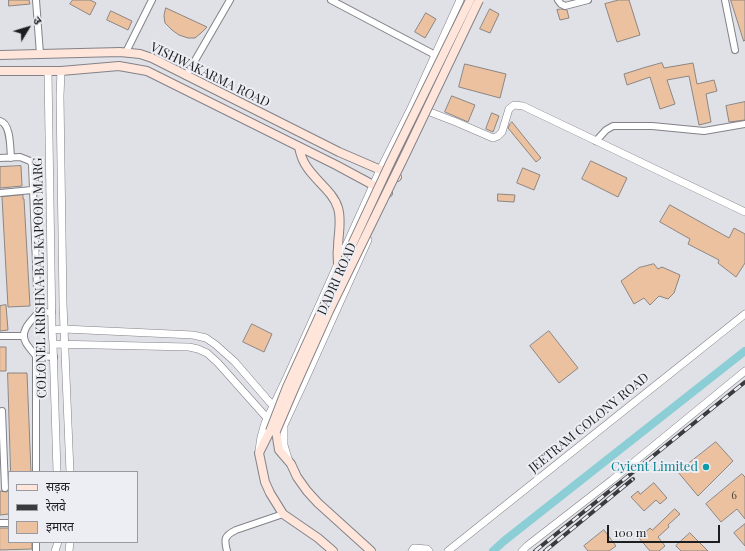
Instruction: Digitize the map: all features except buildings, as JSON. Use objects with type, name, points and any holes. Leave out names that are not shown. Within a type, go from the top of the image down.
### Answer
[{"type":"main road","points":[[291,464],[280,450],[273,431],[287,387],[347,256],[470,0]]},
{"type":"main road","points":[[259,453],[273,431],[294,389],[329,310],[479,0]]},
{"type":"main road","name":"VISHWAKARMA ROAD","points":[[0,55],[126,52],[140,54],[152,58],[339,152],[397,177]]},
{"type":"main road","name":"VISHWAKARMA ROAD","points":[[0,71],[61,71],[119,66],[147,71],[336,165],[388,193]]},
{"type":"main road","points":[[299,147],[304,163],[330,194],[338,208],[340,225],[338,264]]},
{"type":"main road","name":"DADRI ROAD","points":[[259,453],[265,482],[283,514],[318,538],[333,551]]},
{"type":"main road","name":"DADRI ROAD","points":[[291,464],[307,491],[318,503],[371,551]]},
{"type":"street","points":[[36,0],[40,54]]},
{"type":"street","points":[[126,52],[152,0]]},
{"type":"street","points":[[186,76],[230,0]]},
{"type":"street","points":[[331,0],[435,56],[453,63]]},
{"type":"street","name":"DADRI ROAD","points":[[259,453],[265,422],[380,170],[412,106],[460,0]]},
{"type":"street","name":"DADRI ROAD","points":[[291,464],[284,445],[284,425],[388,193],[430,112],[483,0]]},
{"type":"street","points":[[558,0],[565,6],[588,0]]},
{"type":"street","points":[[725,0],[735,50]]},
{"type":"street","name":"COLONEL KRISHNA BAL KAPOOR MARG","points":[[48,71],[52,330],[57,471]]},
{"type":"street","name":"COLONEL KRISHNA BAL KAPOOR MARG","points":[[61,71],[60,96],[64,344],[70,471]]},
{"type":"street","points":[[430,112],[493,138],[502,132],[509,109],[514,106],[522,106],[745,212]]},
{"type":"street","points":[[0,121],[7,126],[11,158]]},
{"type":"street","points":[[596,141],[606,130],[613,126],[652,126],[704,131],[744,126]]},
{"type":"street","points":[[0,158],[20,157],[30,161],[32,164],[38,313],[25,330],[24,336],[25,342],[36,356],[36,471]]},
{"type":"street","points":[[0,193],[32,190]]},
{"type":"street","points":[[38,313],[52,312]]},
{"type":"street","name":"JEETRAM COLONY ROAD","points":[[448,551],[745,314]]},
{"type":"street","points":[[52,330],[64,329],[193,335],[206,338],[235,362],[273,406],[290,413]]},
{"type":"street","points":[[0,336],[24,336]]},
{"type":"street","points":[[53,344],[189,347],[198,349],[207,353],[218,363],[267,418],[284,425]]},
{"type":"street","points":[[36,356],[54,357]]},
{"type":"street","points":[[522,551],[745,372]]},
{"type":"street","points":[[2,411],[5,488]]},
{"type":"street","points":[[227,551],[225,542],[226,537],[229,534],[236,530],[283,514]]},
{"type":"street","points":[[412,551],[414,548],[427,549],[429,551]]},
{"type":"waterway","points":[[493,551],[745,351]]},
{"type":"railway","points":[[535,551],[745,382]]},
{"type":"railway","points":[[545,551],[633,479]]},
{"type":"place","name":"Cyient Limited","points":[[706,467]]}]
